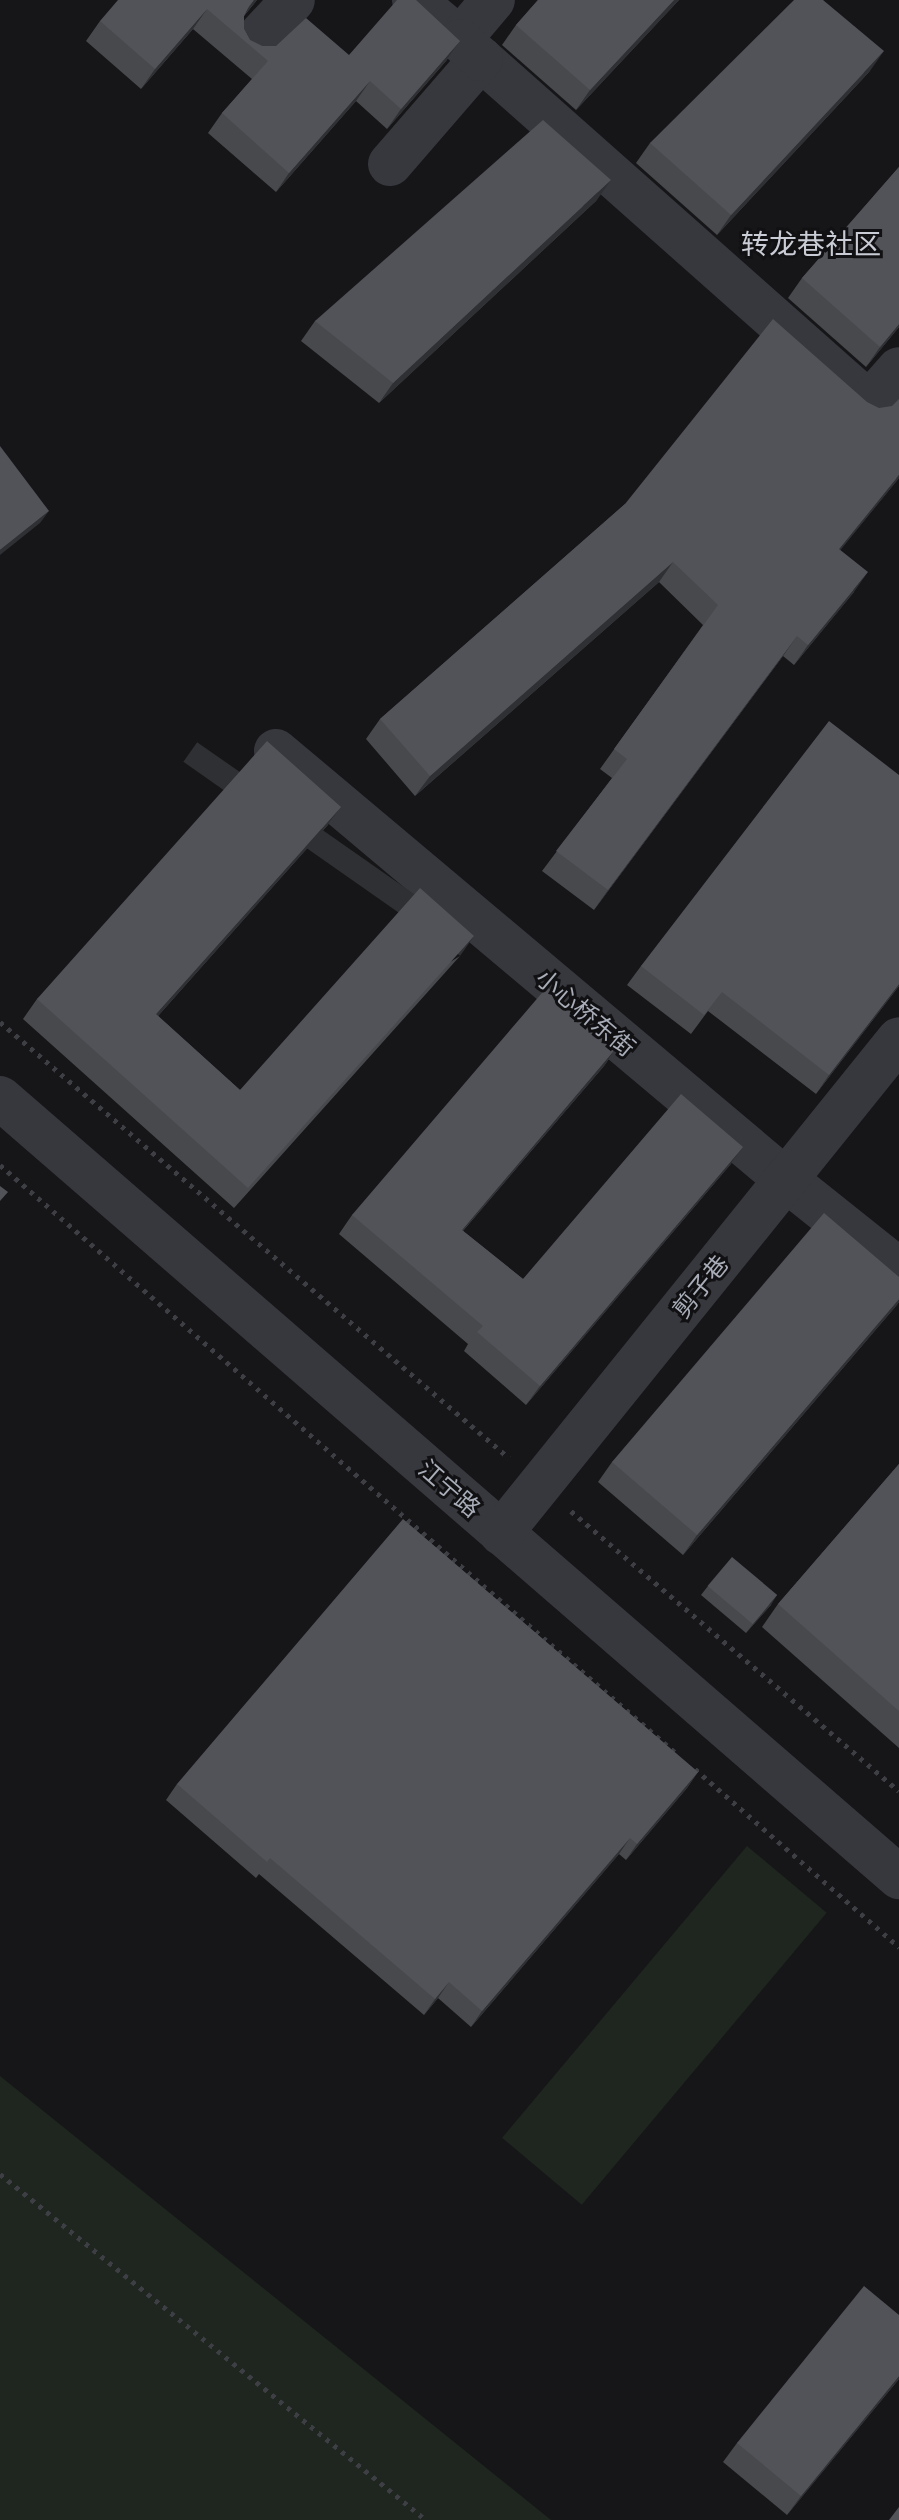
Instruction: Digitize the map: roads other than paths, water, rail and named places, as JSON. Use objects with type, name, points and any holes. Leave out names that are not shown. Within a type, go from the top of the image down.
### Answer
[{"type":"street","points":[[254,42],[293,0]]},
{"type":"street","points":[[414,0],[869,403],[899,369]]},
{"type":"street","points":[[390,164],[470,49],[493,0]]},
{"type":"street","name":"小心桥东街","points":[[276,751],[785,1179],[899,1270]]},
{"type":"street","name":"剪子巷","points":[[501,1533],[899,1039]]},
{"type":"street","name":"江宁路","points":[[0,1098],[899,1877]]},
{"type":"district","name":"转龙巷社区","points":[[811,243]]}]
